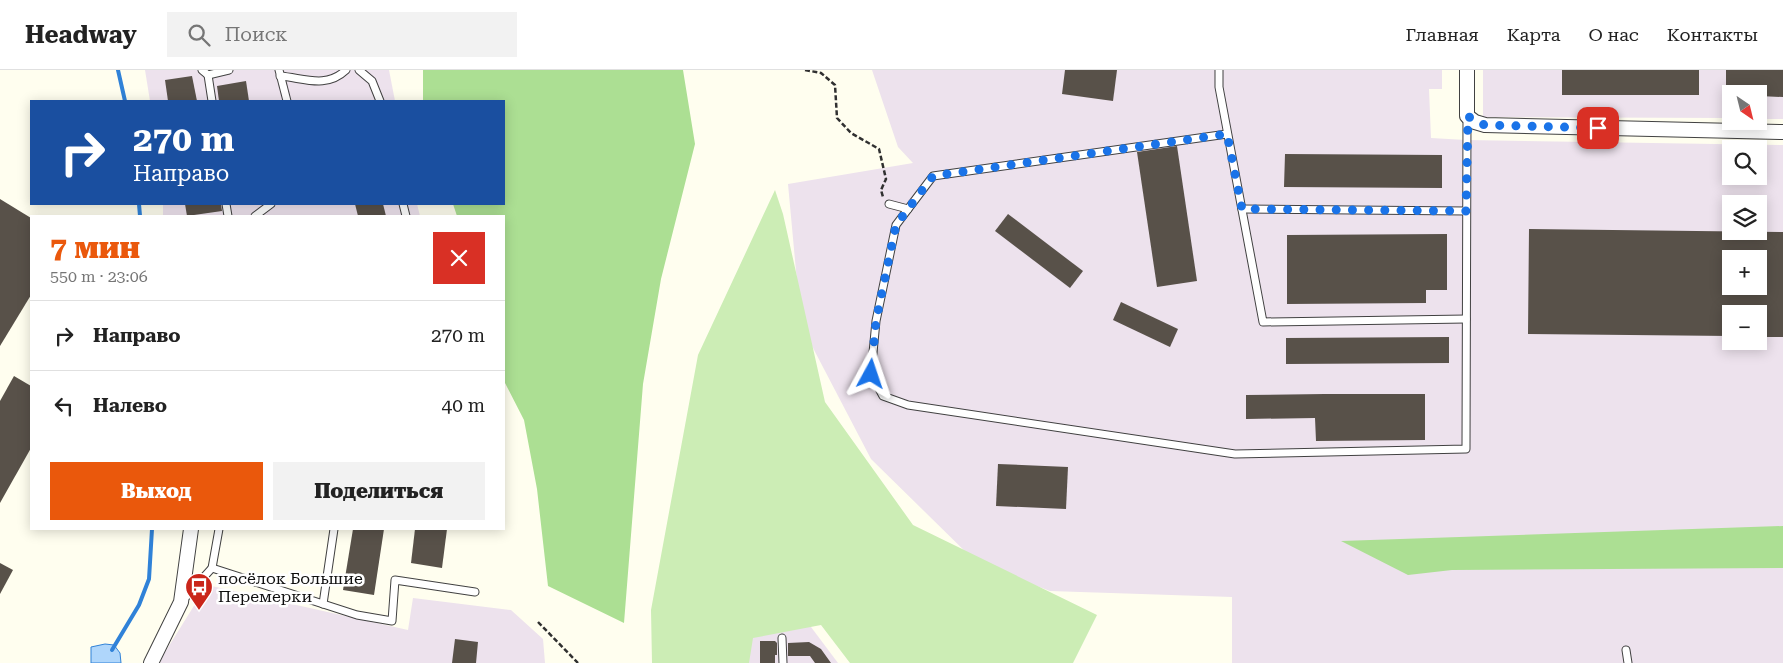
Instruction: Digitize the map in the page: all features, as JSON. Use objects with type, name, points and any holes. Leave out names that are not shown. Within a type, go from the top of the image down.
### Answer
[{"type":"street","points":[[1467,70],[1468,116],[1475,122],[1485,125],[1783,132]]},
{"type":"street","points":[[151,663],[181,602],[191,530]]},
{"type":"lane","points":[[212,100],[205,72],[228,70]]},
{"type":"lane","points":[[287,100],[279,73],[325,81],[341,75],[346,70]]},
{"type":"lane","points":[[359,70],[372,81],[380,100]]},
{"type":"lane","points":[[1219,70],[1219,88],[1227,134],[1263,322],[1466,319]]},
{"type":"lane","points":[[1227,134],[933,176],[896,225],[876,321],[871,374],[883,396],[908,405],[1235,454],[1466,449],[1468,116]]},
{"type":"lane","points":[[889,204],[908,209]]},
{"type":"lane","points":[[256,215],[270,205]]},
{"type":"lane","points":[[1242,209],[1466,211]]},
{"type":"lane","points":[[181,602],[212,568],[219,530]]},
{"type":"lane","points":[[323,604],[334,530]]},
{"type":"lane","points":[[212,568],[357,615],[392,621],[395,580],[475,592]]},
{"type":"lane","points":[[782,638],[783,663]]},
{"type":"lane","points":[[1626,650],[1628,663]]},
{"type":"path","points":[[805,70],[821,72],[835,85],[837,118],[851,133],[879,149],[886,178],[882,190],[883,200],[889,204]]},
{"type":"path","points":[[538,622],[578,663]]},
{"type":"shaded area","points":[[145,70],[389,70],[395,100],[150,100]]},
{"type":"shaded area","points":[[872,70],[1442,70],[1442,89],[1429,89],[1431,138],[1722,144],[1722,185],[1767,185],[1767,145],[1783,145],[1783,663],[1232,663],[1232,597],[1050,591],[978,564],[871,459],[801,325],[788,184],[913,163],[898,147]]},
{"type":"shaded area","points":[[1483,70],[1783,70],[1783,119],[1768,119],[1768,85],[1722,85],[1722,118],[1483,117]]},
{"type":"shaded area","points":[[163,205],[417,205],[420,215],[163,215]]},
{"type":"shaded area","points":[[207,585],[408,630],[413,598],[511,610],[543,639],[545,663],[160,663]]},
{"type":"shaded area","points":[[751,626],[811,627],[838,663],[733,663]]},
{"type":"green space","points":[[423,70],[683,70],[695,144],[661,279],[643,384],[624,623],[548,586],[537,489],[524,420],[505,383],[505,215],[457,215],[453,205],[505,205],[505,100],[423,100]]},
{"type":"green space","points":[[775,190],[783,214],[825,402],[913,525],[1097,615],[1073,663],[850,663],[821,625],[753,638],[749,663],[652,663],[651,610],[698,355]]},
{"type":"green space","points":[[1783,526],[1783,568],[1452,570],[1408,575],[1341,541]]},
{"type":"water","points":[[105,644],[114,645],[120,653],[121,663],[91,663],[91,647]]},
{"type":"building","points":[[1065,70],[1117,70],[1113,101],[1062,94]]},
{"type":"building","points":[[1562,70],[1699,70],[1699,95],[1562,95]]},
{"type":"building","points":[[1726,70],[1783,70],[1783,97],[1768,96],[1768,85],[1726,85]]},
{"type":"building","points":[[192,76],[197,100],[168,100],[165,80]]},
{"type":"building","points":[[246,81],[249,100],[219,100],[217,86]]},
{"type":"building","points":[[1177,146],[1197,281],[1157,287],[1137,152]]},
{"type":"building","points":[[1285,154],[1442,155],[1442,188],[1284,187]]},
{"type":"building","points":[[0,199],[30,217],[30,297],[0,346]]},
{"type":"building","points":[[185,205],[221,205],[222,211],[187,215]]},
{"type":"building","points":[[355,205],[383,205],[386,215],[358,215]]},
{"type":"building","points":[[1008,214],[1083,271],[1070,288],[995,231]]},
{"type":"building","points":[[1529,229],[1722,231],[1722,240],[1767,240],[1767,232],[1783,232],[1783,337],[1767,337],[1767,305],[1722,305],[1722,336],[1528,334]]},
{"type":"building","points":[[1447,234],[1447,290],[1426,290],[1426,303],[1287,304],[1287,235]]},
{"type":"building","points":[[1121,302],[1178,329],[1170,347],[1113,320]]},
{"type":"building","points":[[1449,337],[1449,363],[1286,364],[1286,338]]},
{"type":"building","points":[[14,376],[30,385],[30,450],[0,503],[0,401]]},
{"type":"building","points":[[1425,394],[1425,440],[1316,441],[1315,418],[1246,419],[1246,395]]},
{"type":"building","points":[[998,464],[1068,467],[1066,509],[996,506]]},
{"type":"building","points":[[353,530],[384,530],[374,595],[343,590]]},
{"type":"building","points":[[415,530],[447,530],[442,568],[411,563]]},
{"type":"building","points":[[0,563],[13,570],[0,594]]},
{"type":"building","points":[[455,639],[478,642],[476,663],[452,663]]},
{"type":"building","points":[[760,641],[775,641],[777,643],[775,663],[760,663]]},
{"type":"building","points":[[809,642],[821,649],[831,663],[815,663],[810,656],[788,656],[788,643]]},
{"type":"waterway","points":[[118,70],[125,100]]},
{"type":"waterway","points":[[139,205],[140,215]]},
{"type":"waterway","points":[[112,650],[139,605],[149,579],[152,530]]},
{"type":"place","name":"посёлок Большие Перемерки","points":[[199,611]]},
{"type":"route","points":[[871,374],[876,321],[896,225],[933,176],[1227,134],[1242,209],[1466,211],[1468,116],[1475,122],[1485,125],[1598,128]]}]
